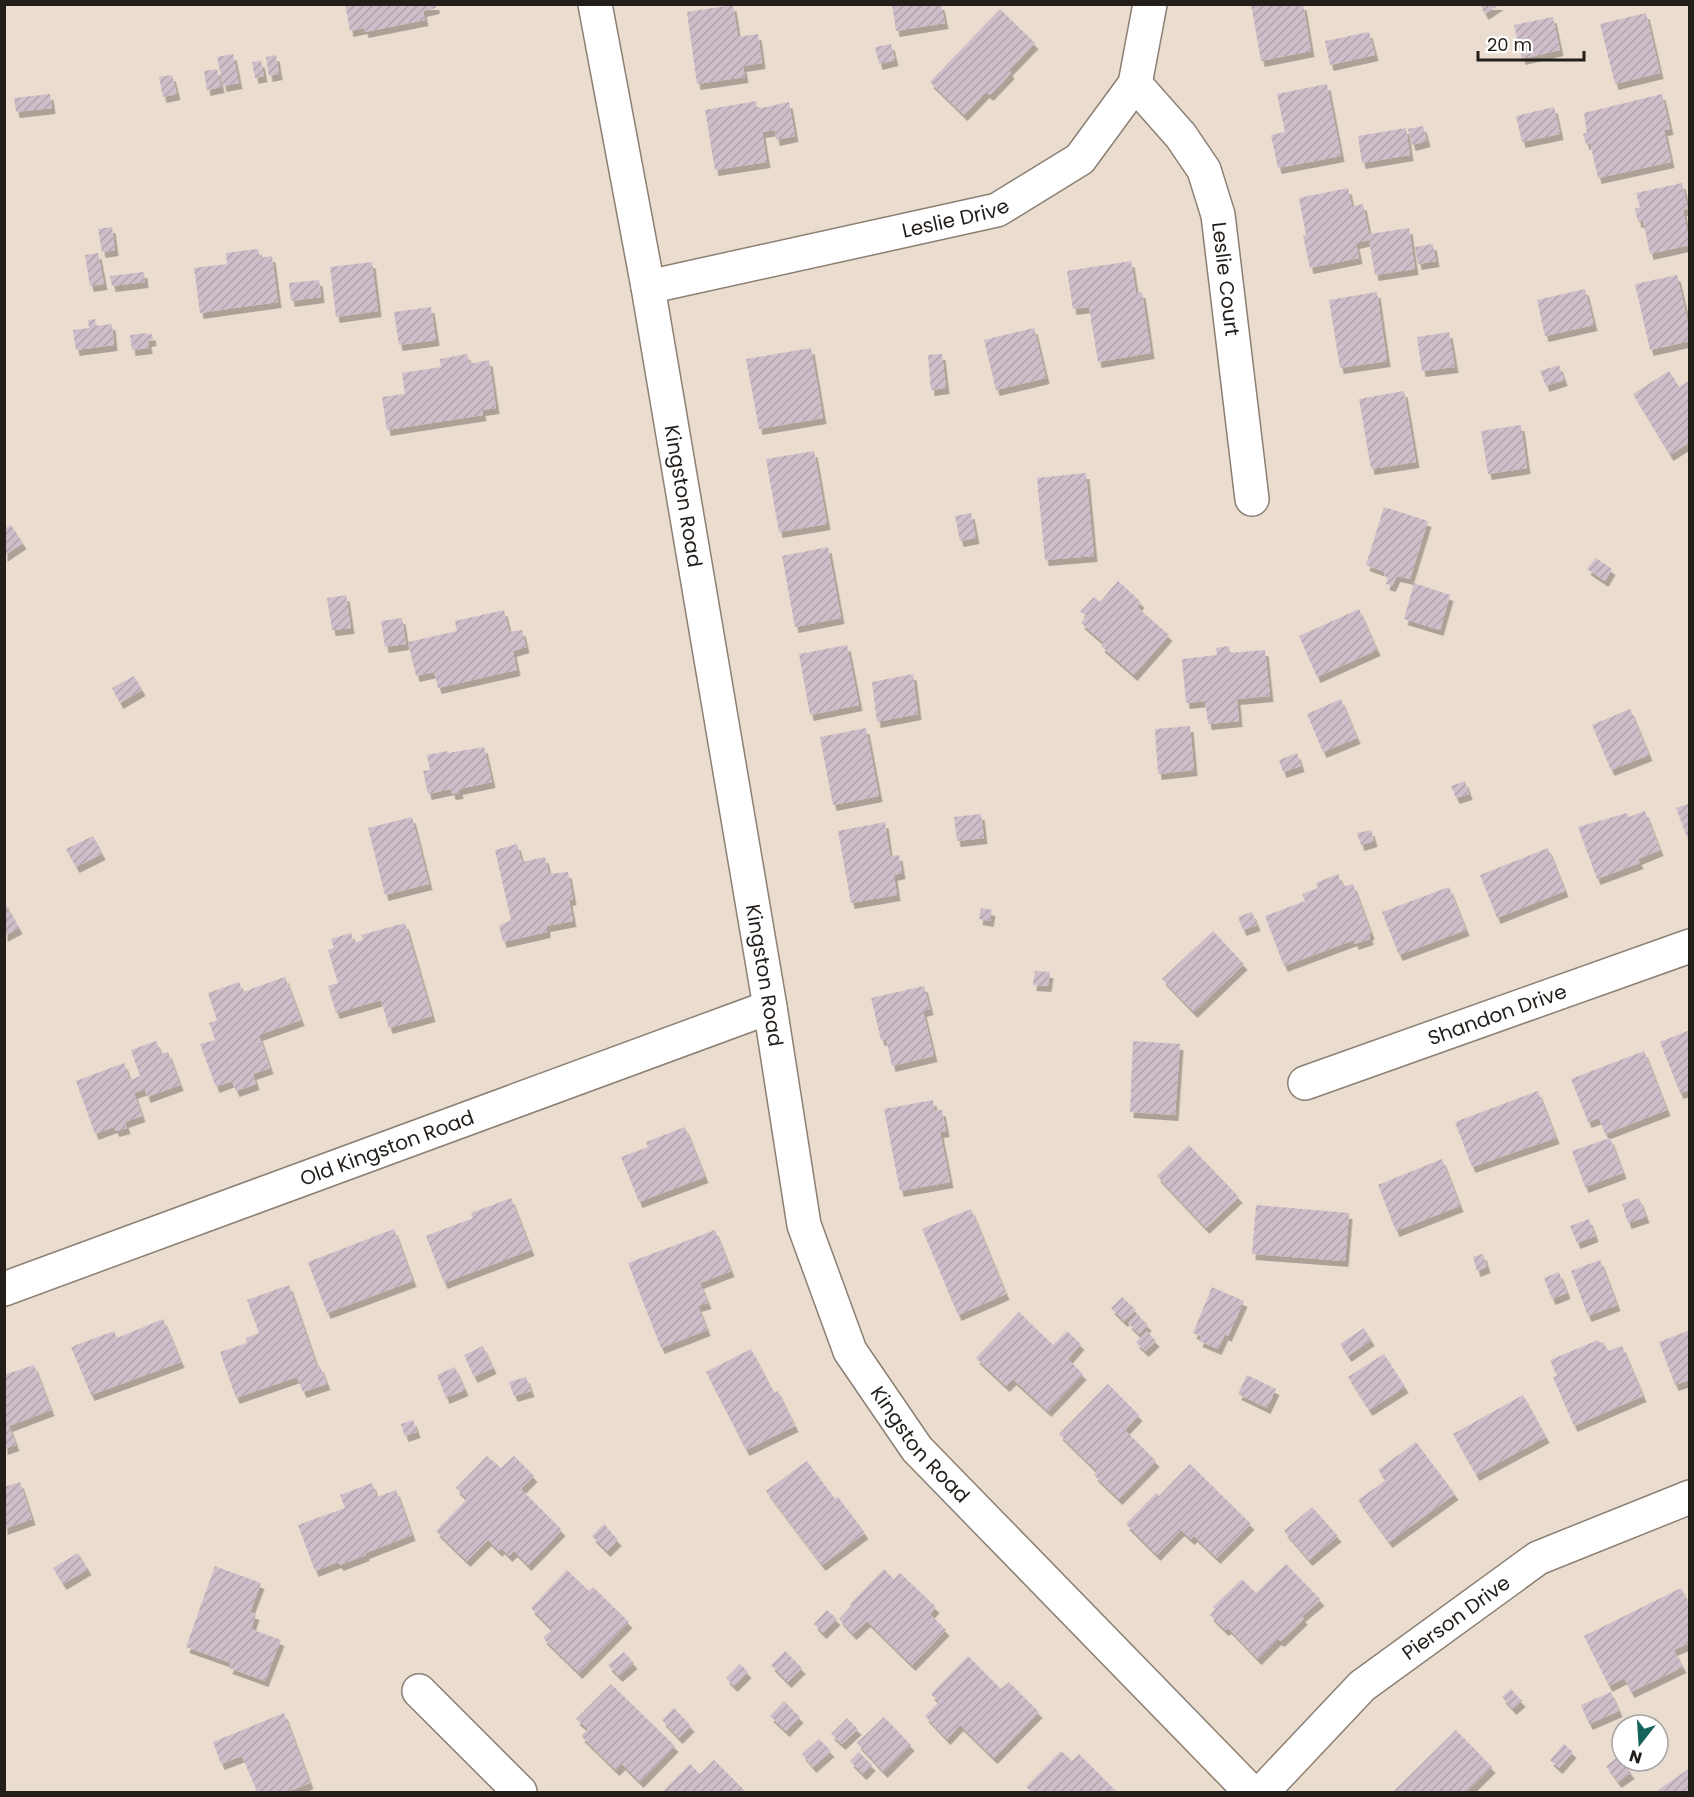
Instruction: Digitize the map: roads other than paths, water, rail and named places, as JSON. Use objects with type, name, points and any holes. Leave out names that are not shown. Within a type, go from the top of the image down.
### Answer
[{"type":"street","name":"Kingston Road","points":[[595,4],[648,287],[770,1007],[804,1225],[850,1351],[916,1449],[1251,1792]]},
{"type":"street","name":"Leslie Drive","points":[[648,287],[997,210],[1080,159],[1135,84],[1150,4]]},
{"type":"street","name":"Leslie Court","points":[[1135,84],[1181,136],[1204,170],[1218,215],[1252,499]]},
{"type":"street","name":"Shandon Drive","points":[[1305,1083],[1689,946]]},
{"type":"street","name":"Old Kingston Road","points":[[7,1283],[770,1007]]},
{"type":"street","name":"Pierson Drive","points":[[1262,1792],[1362,1686],[1538,1558],[1689,1497]]},
{"type":"street","points":[[419,1691],[520,1792]]}]
